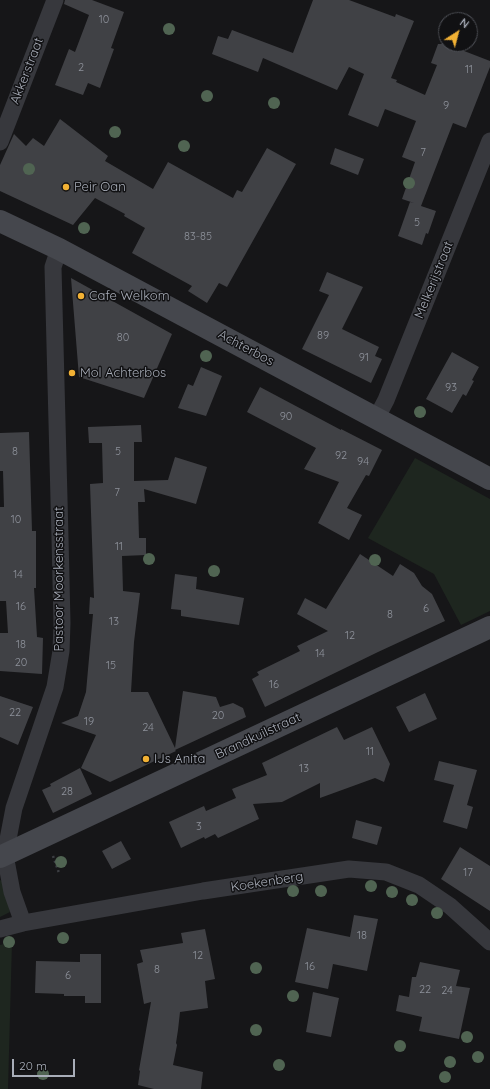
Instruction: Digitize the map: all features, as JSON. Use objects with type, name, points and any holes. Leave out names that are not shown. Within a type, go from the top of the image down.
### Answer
[{"type":"street","name":"Akkerstraat","points":[[0,142],[55,0]]},
{"type":"street","name":"Melkerijstraat","points":[[376,419],[386,400],[490,141]]},
{"type":"street","name":"Achterbos","points":[[0,221],[59,249],[490,479]]},
{"type":"street","name":"Pastoor Moorkensstraat","points":[[23,922],[12,892],[2,856],[14,808],[55,686],[61,651],[61,546],[53,267],[59,249]]},
{"type":"street","name":"Brandkuilstraat","points":[[2,856],[490,627]]},
{"type":"street","name":"Koekenberg","points":[[0,929],[23,922],[203,891],[349,869],[386,872],[419,885],[450,906],[490,942]]},
{"type":"shaded area","points":[[415,458],[490,499],[490,611],[461,625],[434,574],[368,538]]},
{"type":"shaded area","points":[[0,880],[4,882],[10,912],[0,917]]},
{"type":"shaded area","points":[[12,942],[8,1089],[0,1089],[0,945]]},
{"type":"building","points":[[65,0],[92,0],[124,12],[111,48],[114,49],[100,88],[88,83],[83,95],[55,85],[69,49],[75,52],[89,15],[64,4]]},
{"type":"building","points":[[313,0],[349,0],[395,17],[396,14],[414,21],[391,78],[397,80],[396,82],[425,95],[437,65],[431,63],[438,44],[438,52],[467,52],[490,61],[490,67],[466,128],[453,123],[421,206],[436,211],[428,234],[426,233],[422,245],[398,236],[410,202],[414,203],[402,199],[415,162],[402,157],[416,121],[385,109],[378,127],[348,115],[364,74],[349,67],[337,90],[263,58],[258,72],[212,54],[218,36],[228,39],[232,30],[293,53]]},
{"type":"building","points":[[60,119],[108,156],[105,161],[153,189],[168,162],[233,198],[237,190],[242,192],[267,148],[296,164],[227,287],[219,283],[207,303],[188,291],[192,286],[132,253],[145,228],[124,216],[125,214],[95,198],[73,225],[0,191],[0,165],[14,134],[26,146],[33,138],[44,146]]},
{"type":"building","points":[[335,148],[364,159],[358,175],[330,164]]},
{"type":"building","points":[[327,272],[363,287],[342,329],[379,347],[375,356],[382,359],[371,383],[302,349],[329,295],[319,291]]},
{"type":"building","points":[[71,278],[172,334],[144,398],[79,377]]},
{"type":"building","points":[[452,352],[479,367],[466,396],[463,394],[452,413],[426,399]]},
{"type":"building","points":[[201,367],[222,376],[206,416],[178,408],[188,384],[193,386]]},
{"type":"building","points":[[260,387],[382,450],[369,476],[366,475],[347,508],[362,515],[349,540],[318,523],[339,482],[304,469],[316,448],[247,412]]},
{"type":"building","points":[[141,425],[142,442],[134,442],[134,481],[168,480],[175,457],[207,467],[196,504],[144,489],[145,502],[138,502],[139,538],[146,538],[146,555],[122,556],[123,591],[140,593],[134,642],[131,692],[148,692],[175,748],[183,691],[216,697],[220,707],[233,703],[243,708],[246,717],[110,782],[81,768],[96,735],[61,723],[78,716],[86,692],[93,614],[89,614],[90,597],[94,598],[90,484],[103,483],[102,443],[89,443],[88,427]]},
{"type":"building","points":[[29,432],[32,531],[36,531],[36,588],[34,588],[37,637],[43,638],[42,674],[0,671],[0,633],[8,633],[6,601],[0,601],[0,507],[4,507],[3,471],[0,471],[0,433]]},
{"type":"building","points":[[360,554],[393,576],[400,564],[414,573],[422,586],[432,594],[445,621],[265,707],[252,679],[259,675],[257,672],[300,651],[297,646],[328,631],[297,614],[305,598],[326,609]]},
{"type":"building","points":[[175,574],[197,577],[196,589],[244,598],[239,625],[181,616],[181,610],[171,609]]},
{"type":"building","points":[[425,693],[437,719],[409,732],[396,707]]},
{"type":"building","points":[[0,696],[33,707],[18,745],[0,737]]},
{"type":"building","points":[[337,727],[344,740],[372,727],[390,764],[384,782],[375,778],[320,798],[320,783],[282,802],[253,804],[259,819],[218,838],[215,834],[205,839],[204,837],[181,848],[169,822],[204,806],[206,811],[236,798],[232,789],[267,775],[262,763]]},
{"type":"building","points":[[439,761],[477,770],[467,805],[473,807],[467,829],[443,822],[454,785],[434,780]]},
{"type":"building","points":[[80,768],[92,794],[53,813],[42,790]]},
{"type":"building","points":[[356,820],[382,827],[377,845],[352,838]]},
{"type":"building","points":[[121,841],[131,859],[112,869],[102,851]]},
{"type":"building","points":[[460,847],[490,866],[490,911],[441,879]]},
{"type":"building","points":[[354,915],[378,919],[367,971],[333,964],[328,989],[295,982],[307,928],[350,937]]},
{"type":"building","points":[[205,929],[215,979],[205,981],[208,1008],[180,1012],[177,1045],[173,1065],[203,1072],[201,1089],[154,1089],[138,1085],[139,1070],[151,1002],[144,1004],[137,964],[143,962],[140,950],[183,943],[181,933]]},
{"type":"building","points":[[80,954],[101,954],[101,1003],[85,1003],[85,996],[64,996],[64,994],[35,993],[36,961],[80,962]]},
{"type":"building","points":[[420,962],[460,970],[456,986],[470,988],[459,1039],[419,1031],[422,1017],[396,1011],[399,995],[409,997],[412,977],[416,977]]},
{"type":"building","points":[[313,992],[339,998],[331,1037],[306,1032]]},
{"type":"place","name":"Peir Oan","points":[[66,187]]},
{"type":"place","name":"Cafe Welkom","points":[[81,296]]},
{"type":"place","name":"Mol Achterbos","points":[[72,373]]},
{"type":"place","name":"IJs Anita","points":[[146,759]]}]
